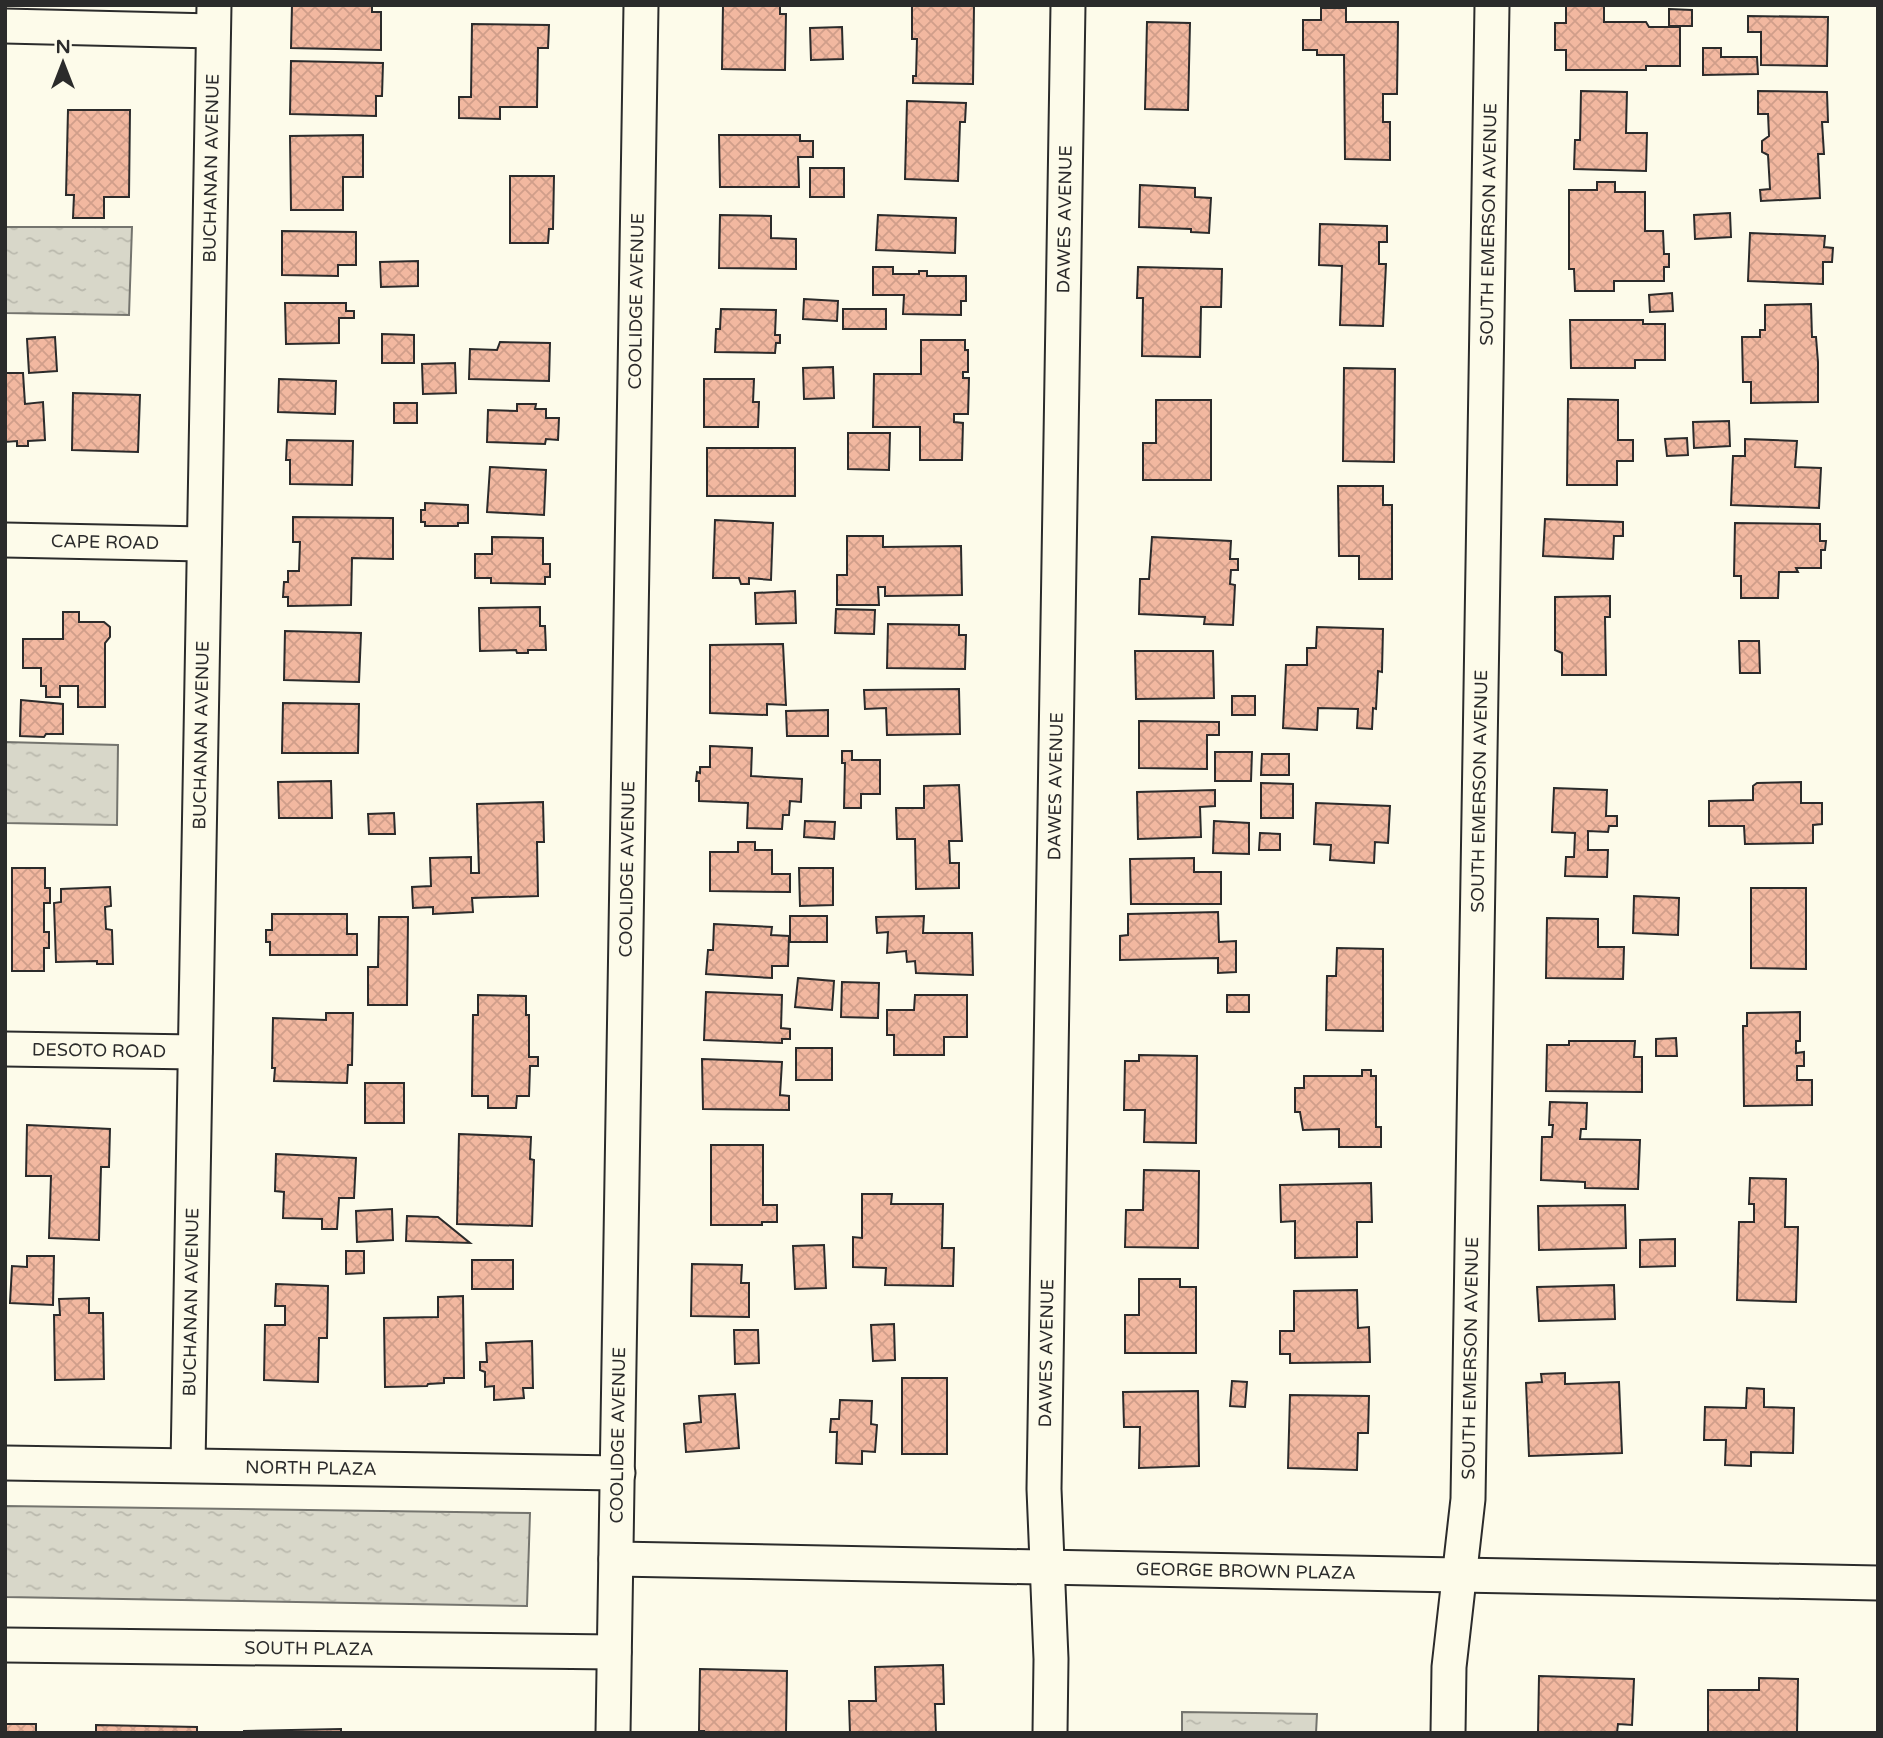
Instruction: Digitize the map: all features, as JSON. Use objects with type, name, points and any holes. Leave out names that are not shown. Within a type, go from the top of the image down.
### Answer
[{"type":"street","name":"COOLIDGE AVENUE","points":[[613,1733],[641,5]]},
{"type":"street","name":"DAWES AVENUE","points":[[1050,1733],[1051,1659],[1044,1489],[1068,5]]},
{"type":"street","name":"SOUTH EMERSON AVENUE","points":[[1448,1733],[1449,1667],[1468,1485],[1492,5]]},
{"type":"street","points":[[5,26],[213,18]]},
{"type":"street","name":"BUCHANAN AVENUE","points":[[188,1465],[213,18]]},
{"type":"street","name":"CAPE ROAD","points":[[5,540],[204,544]]},
{"type":"street","name":"DESOTO ROAD","points":[[5,1049],[195,1052]]},
{"type":"street","name":"NORTH PLAZA","points":[[5,1463],[618,1473]]},
{"type":"street","name":"GEORGE BROWN PLAZA","points":[[616,1559],[1878,1583]]},
{"type":"street","name":"SOUTH PLAZA","points":[[5,1646],[614,1652]]},
{"type":"water","points":[[5,227],[132,227],[129,315],[5,313]]},
{"type":"water","points":[[5,742],[118,745],[117,825],[5,823]]},
{"type":"water","points":[[5,1506],[530,1513],[527,1606],[5,1597]]},
{"type":"water","points":[[1182,1712],[1317,1714],[1316,1733],[1182,1733]]},
{"type":"building","points":[[292,5],[372,5],[372,12],[381,12],[381,50],[291,48]]},
{"type":"building","points":[[723,5],[780,5],[780,14],[786,14],[785,70],[722,69]]},
{"type":"building","points":[[912,5],[974,5],[973,84],[913,83],[913,76],[916,76],[917,39],[912,39]]},
{"type":"building","points":[[1566,6],[1604,6],[1604,22],[1646,22],[1649,27],[1680,27],[1680,66],[1646,66],[1646,70],[1566,70],[1566,50],[1555,50],[1555,23],[1566,23]]},
{"type":"building","points":[[1321,8],[1346,8],[1346,22],[1398,22],[1397,94],[1383,94],[1383,122],[1390,122],[1390,160],[1345,159],[1344,55],[1317,55],[1317,50],[1303,50],[1303,20],[1321,20]]},
{"type":"building","points":[[1669,9],[1692,10],[1692,26],[1669,26]]},
{"type":"building","points":[[1748,16],[1828,17],[1827,66],[1761,65],[1761,32],[1748,32]]},
{"type":"building","points":[[1147,22],[1190,23],[1188,110],[1145,109]]},
{"type":"building","points":[[472,24],[549,25],[548,48],[538,48],[537,107],[500,107],[500,119],[459,118],[459,97],[471,97]]},
{"type":"building","points":[[842,27],[843,59],[811,60],[810,28]]},
{"type":"building","points":[[1703,48],[1721,48],[1721,57],[1757,57],[1758,74],[1703,75]]},
{"type":"building","points":[[291,61],[383,63],[382,96],[376,96],[376,116],[290,114]]},
{"type":"building","points":[[1581,91],[1627,92],[1626,133],[1647,133],[1646,171],[1574,169],[1575,140],[1580,140]]},
{"type":"building","points":[[1758,91],[1827,92],[1828,122],[1822,122],[1824,154],[1818,154],[1820,198],[1761,201],[1760,190],[1770,189],[1768,155],[1762,152],[1762,141],[1769,136],[1768,114],[1758,114]]},
{"type":"building","points":[[907,101],[966,103],[965,122],[960,122],[958,181],[905,179]]},
{"type":"building","points":[[68,110],[130,110],[129,197],[104,197],[104,218],[73,218],[74,195],[66,195]]},
{"type":"building","points":[[363,135],[363,177],[343,177],[343,210],[291,210],[290,136]]},
{"type":"building","points":[[719,135],[800,135],[800,141],[813,141],[813,157],[798,157],[799,187],[720,187]]},
{"type":"building","points":[[810,168],[844,168],[844,197],[810,197]]},
{"type":"building","points":[[510,176],[554,176],[553,229],[549,229],[548,243],[510,243]]},
{"type":"building","points":[[1597,182],[1615,182],[1615,192],[1645,192],[1645,231],[1663,231],[1664,254],[1669,254],[1669,267],[1664,267],[1664,281],[1614,281],[1614,291],[1575,291],[1574,269],[1569,269],[1569,190],[1597,190]]},
{"type":"building","points":[[1140,185],[1195,188],[1195,197],[1211,198],[1209,233],[1191,232],[1191,229],[1139,227]]},
{"type":"building","points":[[1730,213],[1731,237],[1695,239],[1694,215]]},
{"type":"building","points":[[720,215],[771,216],[771,238],[796,239],[796,269],[719,268]]},
{"type":"building","points":[[878,215],[956,218],[955,253],[876,250]]},
{"type":"building","points":[[1320,224],[1387,226],[1387,242],[1379,242],[1379,264],[1386,264],[1383,326],[1340,325],[1342,266],[1319,265]]},
{"type":"building","points":[[282,231],[356,232],[356,265],[338,265],[338,276],[282,275]]},
{"type":"building","points":[[1750,233],[1825,236],[1824,247],[1833,248],[1832,262],[1823,262],[1823,284],[1748,281]]},
{"type":"building","points":[[418,261],[418,286],[381,287],[380,262]]},
{"type":"building","points":[[873,267],[893,267],[893,274],[919,274],[919,271],[927,271],[927,276],[966,276],[966,301],[961,301],[961,315],[903,314],[904,295],[873,295]]},
{"type":"building","points":[[1138,267],[1222,269],[1221,307],[1201,307],[1200,357],[1142,356],[1143,298],[1137,298]]},
{"type":"building","points":[[1672,293],[1673,311],[1650,312],[1649,295]]},
{"type":"building","points":[[804,299],[838,301],[837,321],[803,319]]},
{"type":"building","points":[[285,303],[346,303],[346,311],[354,311],[354,318],[339,318],[339,343],[286,344]]},
{"type":"building","points":[[1811,304],[1812,337],[1816,337],[1818,362],[1818,402],[1751,403],[1751,382],[1743,382],[1742,337],[1760,337],[1760,330],[1765,330],[1765,305]]},
{"type":"building","points":[[721,309],[776,310],[775,335],[780,335],[780,343],[776,343],[775,353],[715,352],[716,329],[720,329]]},
{"type":"building","points":[[843,309],[886,309],[886,329],[843,329]]},
{"type":"building","points":[[1570,320],[1643,320],[1643,324],[1665,324],[1665,360],[1635,360],[1635,368],[1571,368]]},
{"type":"building","points":[[382,334],[414,335],[414,363],[382,363]]},
{"type":"building","points":[[55,337],[57,371],[29,373],[27,339]]},
{"type":"building","points":[[921,340],[965,340],[968,372],[963,372],[963,378],[969,378],[968,414],[954,414],[954,422],[963,423],[962,460],[920,460],[920,427],[873,427],[874,374],[921,374]]},
{"type":"building","points":[[500,342],[550,343],[549,381],[469,379],[470,349],[497,350]]},
{"type":"building","points":[[455,363],[456,393],[423,394],[422,364]]},
{"type":"building","points":[[833,367],[834,398],[804,399],[803,368]]},
{"type":"building","points":[[1344,368],[1395,369],[1394,462],[1343,461]]},
{"type":"building","points":[[5,373],[23,373],[25,404],[43,402],[45,440],[28,441],[28,446],[17,446],[17,441],[5,442]]},
{"type":"building","points":[[279,379],[336,381],[335,414],[278,412]]},
{"type":"building","points":[[704,379],[754,379],[753,402],[759,402],[758,427],[704,427]]},
{"type":"building","points":[[73,393],[140,395],[138,452],[72,450]]},
{"type":"building","points":[[1568,399],[1618,400],[1618,440],[1633,440],[1633,461],[1617,461],[1617,485],[1567,485]]},
{"type":"building","points":[[1156,400],[1211,400],[1211,480],[1143,480],[1143,443],[1156,443]]},
{"type":"building","points":[[394,403],[417,403],[417,423],[394,423]]},
{"type":"building","points":[[517,404],[536,404],[535,409],[546,409],[546,418],[559,418],[558,440],[546,439],[545,444],[487,442],[488,410],[517,411]]},
{"type":"building","points":[[1729,421],[1730,446],[1694,448],[1693,422]]},
{"type":"building","points":[[848,433],[890,433],[889,470],[848,469]]},
{"type":"building","points":[[1687,438],[1688,455],[1667,456],[1665,439]]},
{"type":"building","points":[[1745,439],[1797,441],[1795,467],[1821,468],[1819,508],[1731,505],[1733,456],[1745,456]]},
{"type":"building","points":[[287,440],[353,441],[352,485],[290,484],[290,460],[286,460]]},
{"type":"building","points":[[707,448],[795,448],[795,496],[707,496]]},
{"type":"building","points":[[490,467],[546,470],[544,515],[487,512]]},
{"type":"building","points":[[1338,486],[1383,486],[1383,505],[1392,505],[1392,579],[1359,579],[1359,556],[1339,556]]},
{"type":"building","points":[[425,503],[468,505],[468,523],[458,523],[458,526],[425,526],[425,522],[421,522],[421,510],[425,510]]},
{"type":"building","points":[[293,517],[393,518],[393,559],[352,558],[351,605],[288,606],[288,597],[283,597],[284,582],[288,582],[288,571],[299,571],[300,542],[293,542]]},
{"type":"building","points":[[1545,519],[1623,522],[1623,536],[1614,536],[1613,559],[1543,556]]},
{"type":"building","points":[[715,520],[773,523],[771,580],[749,578],[749,584],[741,584],[739,578],[713,578]]},
{"type":"building","points":[[1735,523],[1820,524],[1820,541],[1826,541],[1825,550],[1821,550],[1821,568],[1796,568],[1798,572],[1779,572],[1778,598],[1741,598],[1741,576],[1734,576]]},
{"type":"building","points":[[847,536],[883,536],[883,547],[961,546],[962,595],[885,596],[885,587],[878,587],[879,605],[837,605],[837,575],[847,575]]},
{"type":"building","points":[[492,537],[543,538],[543,564],[550,564],[550,577],[545,577],[545,584],[491,583],[491,578],[475,578],[475,554],[492,554]]},
{"type":"building","points":[[1152,537],[1231,541],[1230,559],[1238,559],[1238,570],[1231,570],[1230,584],[1235,585],[1233,625],[1204,624],[1205,617],[1139,614],[1140,579],[1149,579]]},
{"type":"building","points":[[795,591],[796,623],[756,624],[755,593]]},
{"type":"building","points":[[1610,596],[1610,617],[1605,617],[1606,675],[1562,675],[1562,653],[1555,650],[1555,597]]},
{"type":"building","points":[[540,607],[540,626],[545,626],[546,650],[528,650],[528,653],[517,653],[516,650],[480,651],[479,608]]},
{"type":"building","points":[[836,609],[875,610],[874,634],[835,633]]},
{"type":"building","points":[[63,612],[79,612],[79,622],[104,622],[110,627],[110,637],[105,643],[105,707],[78,707],[78,686],[60,686],[60,697],[46,697],[46,686],[41,686],[41,668],[23,668],[23,639],[63,639]]},
{"type":"building","points":[[888,624],[959,625],[959,635],[966,635],[965,669],[887,668]]},
{"type":"building","points":[[1317,627],[1383,629],[1382,672],[1378,671],[1372,729],[1357,728],[1358,709],[1318,708],[1317,730],[1283,728],[1286,665],[1307,665],[1307,648],[1316,648]]},
{"type":"building","points":[[285,631],[361,633],[359,682],[284,680]]},
{"type":"building","points":[[1739,641],[1759,641],[1760,673],[1740,673]]},
{"type":"building","points":[[783,644],[786,705],[767,704],[767,715],[710,713],[710,645]]},
{"type":"building","points":[[1135,651],[1213,651],[1214,698],[1136,699]]},
{"type":"building","points":[[959,689],[960,734],[887,735],[886,708],[865,709],[864,690]]},
{"type":"building","points":[[1232,696],[1255,696],[1255,715],[1232,715]]},
{"type":"building","points":[[21,700],[63,704],[63,734],[46,734],[44,737],[20,736]]},
{"type":"building","points":[[283,703],[359,704],[358,753],[282,753]]},
{"type":"building","points":[[828,710],[828,736],[787,736],[786,711]]},
{"type":"building","points":[[1139,721],[1219,722],[1219,735],[1207,735],[1207,769],[1139,768]]},
{"type":"building","points":[[710,746],[752,748],[751,776],[802,779],[801,802],[790,801],[789,815],[783,815],[782,829],[747,828],[748,803],[699,801],[697,772],[700,773],[700,767],[710,767]]},
{"type":"building","points":[[842,751],[852,751],[852,760],[880,760],[880,794],[861,794],[861,808],[844,808],[845,763],[842,763]]},
{"type":"building","points":[[1215,752],[1252,752],[1251,781],[1215,781]]},
{"type":"building","points":[[1262,754],[1289,754],[1289,775],[1261,775]]},
{"type":"building","points":[[331,781],[332,818],[279,818],[278,782]]},
{"type":"building","points":[[1801,782],[1801,803],[1822,803],[1822,824],[1813,825],[1813,843],[1745,844],[1744,826],[1709,826],[1709,801],[1753,800],[1753,786],[1757,783]]},
{"type":"building","points":[[1261,783],[1293,784],[1293,818],[1261,818]]},
{"type":"building","points":[[959,785],[962,841],[949,841],[950,863],[959,863],[959,888],[916,889],[915,839],[897,839],[896,808],[924,808],[924,786]]},
{"type":"building","points":[[1554,788],[1607,790],[1606,816],[1617,816],[1617,826],[1609,826],[1608,832],[1588,831],[1588,850],[1608,850],[1607,877],[1565,876],[1566,857],[1574,857],[1575,833],[1552,832]]},
{"type":"building","points":[[1215,790],[1215,806],[1200,807],[1201,837],[1138,839],[1137,792]]},
{"type":"building","points":[[543,802],[544,842],[537,842],[538,896],[472,898],[473,912],[433,914],[433,907],[413,908],[412,887],[431,886],[430,858],[471,857],[471,873],[479,873],[477,804]]},
{"type":"building","points":[[1316,803],[1390,806],[1388,843],[1375,842],[1374,863],[1330,860],[1331,845],[1314,844]]},
{"type":"building","points":[[394,813],[395,834],[369,834],[368,814]]},
{"type":"building","points":[[805,821],[835,822],[834,839],[804,837]]},
{"type":"building","points":[[1214,821],[1249,823],[1249,854],[1213,853]]},
{"type":"building","points":[[1260,833],[1280,834],[1280,850],[1259,850]]},
{"type":"building","points":[[738,842],[755,842],[755,850],[772,850],[772,874],[790,874],[790,892],[710,891],[710,852],[738,852]]},
{"type":"building","points":[[1194,858],[1194,872],[1221,872],[1221,904],[1131,904],[1130,859]]},
{"type":"building","points":[[12,868],[45,868],[45,888],[50,888],[50,903],[44,903],[44,932],[49,932],[49,948],[44,948],[44,971],[12,971]]},
{"type":"building","points":[[799,868],[833,868],[833,905],[800,906]]},
{"type":"building","points":[[110,887],[111,906],[105,907],[106,929],[112,930],[113,964],[97,964],[97,961],[56,962],[54,903],[61,902],[61,889]]},
{"type":"building","points":[[1751,888],[1806,888],[1806,969],[1751,968]]},
{"type":"building","points":[[1634,896],[1679,898],[1678,935],[1633,933]]},
{"type":"building","points":[[1218,912],[1219,942],[1236,941],[1236,972],[1218,973],[1218,958],[1120,960],[1120,936],[1128,935],[1128,914]]},
{"type":"building","points":[[272,914],[347,914],[347,934],[357,934],[357,955],[270,955],[266,930],[272,930]]},
{"type":"building","points":[[790,916],[827,916],[827,942],[790,942]]},
{"type":"building","points":[[924,916],[923,933],[972,933],[973,975],[916,973],[915,961],[907,962],[906,951],[887,953],[888,932],[877,933],[876,917]]},
{"type":"building","points":[[379,917],[408,917],[407,1005],[368,1005],[368,967],[378,967]]},
{"type":"building","points":[[1547,918],[1598,919],[1598,947],[1624,947],[1623,979],[1546,978]]},
{"type":"building","points":[[714,924],[772,927],[771,935],[789,936],[788,966],[772,966],[772,978],[706,974],[708,950],[713,950]]},
{"type":"building","points":[[1337,948],[1383,949],[1383,1031],[1326,1030],[1327,976],[1336,976]]},
{"type":"building","points":[[798,978],[834,981],[832,1010],[795,1007]]},
{"type":"building","points":[[842,982],[879,983],[878,1018],[841,1017]]},
{"type":"building","points":[[706,992],[782,995],[781,1028],[790,1029],[790,1039],[782,1039],[782,1043],[704,1040]]},
{"type":"building","points":[[478,995],[526,996],[529,1057],[538,1057],[538,1066],[530,1066],[529,1096],[517,1096],[516,1108],[488,1108],[488,1096],[472,1096],[473,1015],[478,1015]]},
{"type":"building","points":[[915,995],[967,995],[967,1037],[944,1037],[944,1055],[894,1055],[894,1035],[887,1035],[887,1010],[914,1010]]},
{"type":"building","points":[[1227,995],[1249,995],[1249,1012],[1227,1012]]},
{"type":"building","points":[[1800,1012],[1800,1041],[1796,1041],[1796,1053],[1804,1052],[1804,1066],[1797,1066],[1797,1080],[1812,1080],[1812,1105],[1744,1106],[1743,1026],[1747,1026],[1747,1013]]},
{"type":"building","points":[[326,1013],[353,1013],[352,1065],[348,1065],[347,1083],[274,1081],[273,1018],[326,1020]]},
{"type":"building","points":[[1676,1038],[1677,1056],[1656,1056],[1656,1039]]},
{"type":"building","points":[[1569,1041],[1635,1041],[1634,1057],[1642,1057],[1642,1092],[1546,1091],[1547,1045],[1569,1045]]},
{"type":"building","points":[[796,1048],[832,1048],[832,1080],[796,1080]]},
{"type":"building","points":[[1139,1055],[1197,1056],[1196,1143],[1144,1142],[1145,1110],[1124,1110],[1125,1061],[1139,1061]]},
{"type":"building","points":[[702,1059],[782,1062],[780,1095],[789,1096],[789,1110],[703,1109]]},
{"type":"building","points":[[1362,1070],[1371,1070],[1371,1076],[1376,1076],[1376,1127],[1381,1127],[1381,1147],[1339,1147],[1339,1129],[1303,1130],[1300,1112],[1295,1112],[1295,1088],[1304,1088],[1304,1076],[1362,1076]]},
{"type":"building","points":[[365,1083],[404,1083],[404,1123],[365,1123]]},
{"type":"building","points":[[1550,1102],[1587,1103],[1586,1129],[1581,1129],[1580,1139],[1640,1140],[1638,1189],[1585,1188],[1585,1182],[1541,1180],[1542,1137],[1552,1137],[1553,1125],[1549,1125]]},
{"type":"building","points":[[27,1125],[110,1129],[109,1167],[101,1167],[99,1240],[49,1238],[51,1176],[26,1176]]},
{"type":"building","points":[[459,1134],[531,1137],[530,1159],[534,1160],[532,1226],[457,1224]]},
{"type":"building","points":[[711,1145],[763,1145],[763,1205],[777,1205],[777,1222],[762,1222],[762,1225],[711,1225]]},
{"type":"building","points":[[276,1154],[356,1158],[354,1198],[339,1198],[337,1229],[322,1229],[322,1219],[283,1218],[284,1192],[275,1191]]},
{"type":"building","points":[[1144,1170],[1199,1171],[1198,1248],[1125,1247],[1126,1210],[1143,1210]]},
{"type":"building","points":[[1750,1178],[1786,1179],[1785,1227],[1798,1227],[1796,1302],[1737,1300],[1739,1222],[1754,1222],[1754,1204],[1749,1204]]},
{"type":"building","points":[[1371,1183],[1372,1222],[1357,1222],[1357,1257],[1295,1258],[1295,1221],[1281,1222],[1280,1185]]},
{"type":"building","points":[[862,1194],[892,1194],[891,1204],[943,1204],[942,1248],[954,1248],[953,1286],[885,1285],[886,1268],[853,1267],[853,1237],[862,1238]]},
{"type":"building","points":[[1625,1205],[1626,1248],[1539,1250],[1538,1206]]},
{"type":"building","points":[[392,1209],[393,1240],[357,1242],[356,1211]]},
{"type":"building","points":[[407,1216],[438,1217],[470,1243],[406,1241]]},
{"type":"building","points":[[1675,1239],[1675,1266],[1640,1267],[1640,1240]]},
{"type":"building","points":[[824,1245],[826,1288],[795,1289],[793,1246]]},
{"type":"building","points":[[346,1251],[364,1251],[364,1273],[346,1274]]},
{"type":"building","points":[[27,1256],[54,1256],[53,1305],[10,1303],[12,1266],[27,1267]]},
{"type":"building","points":[[472,1260],[513,1260],[513,1289],[472,1289]]},
{"type":"building","points":[[692,1264],[742,1265],[741,1283],[749,1283],[749,1317],[691,1316]]},
{"type":"building","points":[[1139,1279],[1180,1279],[1180,1287],[1196,1287],[1196,1353],[1125,1353],[1125,1315],[1139,1315]]},
{"type":"building","points":[[276,1284],[328,1286],[327,1338],[319,1338],[318,1382],[264,1380],[265,1325],[285,1325],[285,1306],[275,1306]]},
{"type":"building","points":[[1614,1285],[1615,1319],[1539,1321],[1537,1287]]},
{"type":"building","points":[[1357,1290],[1358,1328],[1369,1327],[1370,1362],[1290,1363],[1290,1354],[1280,1354],[1280,1331],[1294,1331],[1294,1291]]},
{"type":"building","points":[[463,1296],[464,1378],[444,1378],[444,1383],[427,1386],[385,1387],[384,1318],[438,1317],[438,1297]]},
{"type":"building","points":[[89,1298],[89,1313],[103,1313],[104,1379],[55,1380],[54,1315],[60,1315],[59,1299]]},
{"type":"building","points":[[894,1324],[895,1360],[873,1361],[871,1325]]},
{"type":"building","points":[[734,1330],[758,1330],[759,1363],[735,1364]]},
{"type":"building","points":[[532,1341],[533,1388],[523,1388],[524,1398],[494,1400],[494,1386],[485,1387],[485,1372],[480,1370],[480,1362],[487,1362],[486,1343]]},
{"type":"building","points":[[1565,1373],[1565,1384],[1619,1382],[1622,1453],[1529,1456],[1526,1383],[1542,1382],[1541,1374]]},
{"type":"building","points":[[902,1378],[947,1378],[947,1454],[902,1454]]},
{"type":"building","points":[[1232,1381],[1247,1382],[1245,1407],[1230,1406]]},
{"type":"building","points":[[1747,1388],[1764,1389],[1764,1407],[1794,1408],[1793,1453],[1751,1452],[1751,1466],[1725,1465],[1726,1440],[1704,1440],[1705,1407],[1746,1408]]},
{"type":"building","points":[[1198,1391],[1199,1466],[1139,1468],[1140,1427],[1124,1427],[1123,1392]]},
{"type":"building","points":[[735,1394],[739,1448],[686,1452],[684,1424],[701,1422],[699,1396]]},
{"type":"building","points":[[1290,1395],[1369,1396],[1368,1433],[1358,1433],[1357,1470],[1288,1468]]},
{"type":"building","points":[[840,1400],[872,1401],[871,1424],[877,1425],[875,1452],[862,1451],[862,1464],[836,1463],[837,1432],[830,1432],[831,1419],[839,1419]]},
{"type":"building","points":[[943,1665],[944,1704],[935,1704],[936,1733],[850,1733],[849,1701],[876,1701],[875,1667]]},
{"type":"building","points":[[700,1669],[787,1671],[786,1733],[699,1731]]},
{"type":"building","points":[[1539,1676],[1634,1679],[1632,1725],[1618,1724],[1617,1733],[1538,1733]]},
{"type":"building","points":[[1759,1678],[1798,1679],[1797,1733],[1708,1733],[1708,1690],[1759,1690]]},
{"type":"building","points":[[5,1724],[36,1724],[36,1733],[5,1733]]},
{"type":"building","points":[[96,1725],[197,1727],[197,1733],[96,1733]]},
{"type":"building","points":[[341,1729],[341,1733],[244,1733],[244,1731]]}]
